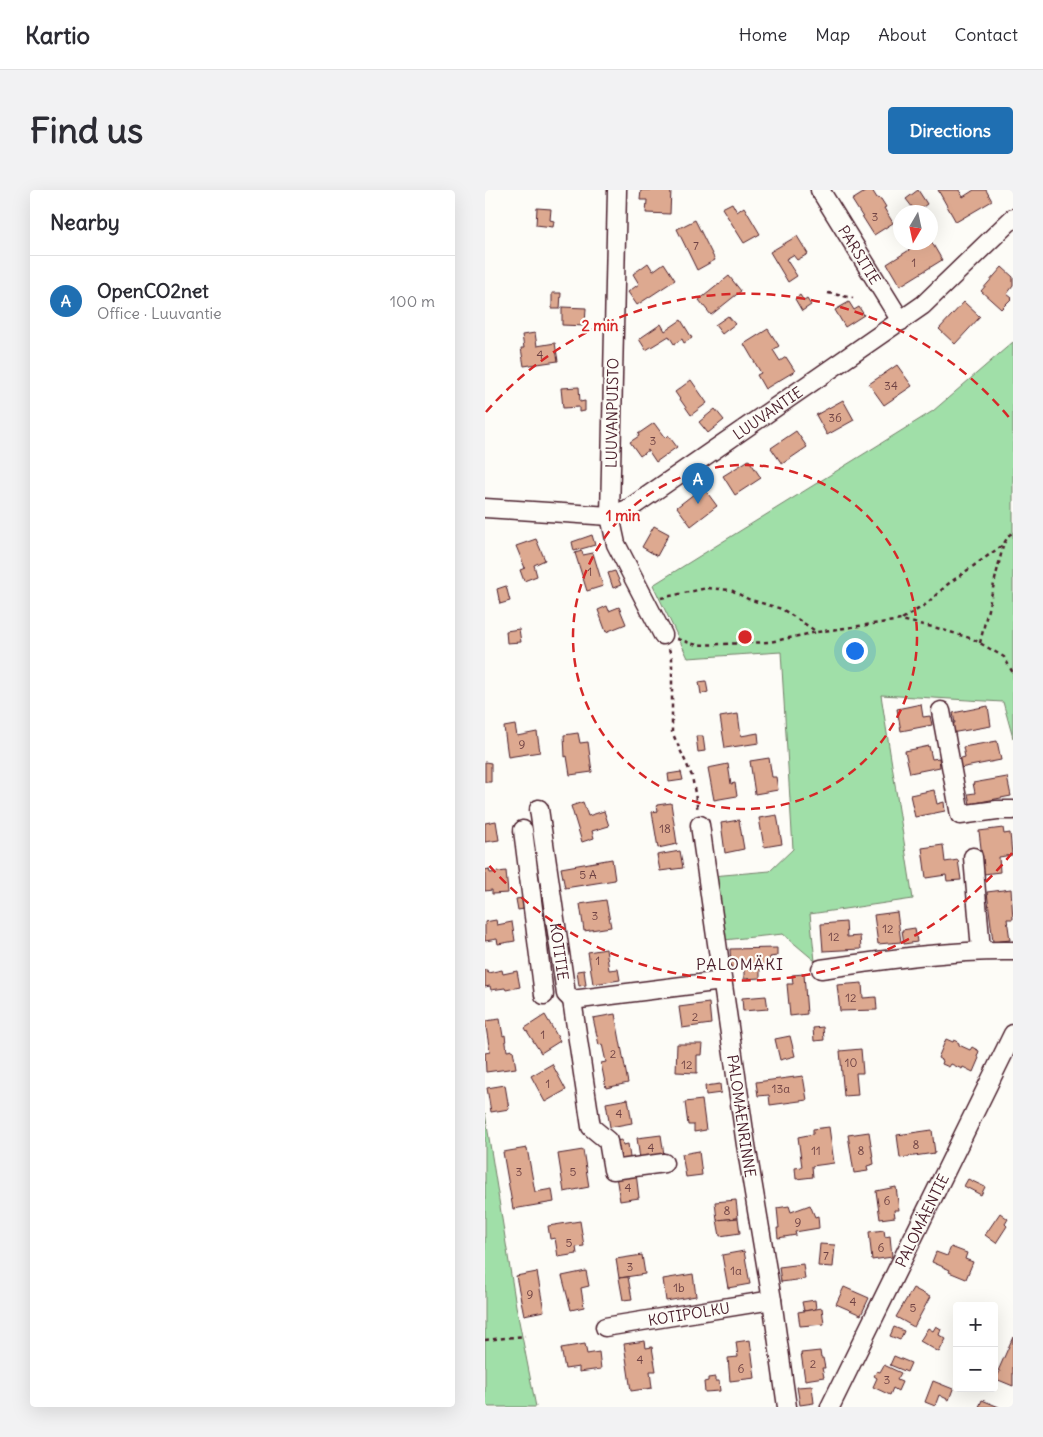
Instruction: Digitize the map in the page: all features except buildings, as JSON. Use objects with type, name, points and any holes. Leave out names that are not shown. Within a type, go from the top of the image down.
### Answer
[{"type":"street","name":"LUUVANPUISTO","points":[[617,190],[610,516],[616,544],[663,635]]},
{"type":"street","name":"PARSITIE","points":[[819,190],[901,321]]},
{"type":"street","name":"LUUVANTIE","points":[[485,508],[610,516],[631,508],[923,305],[1013,218]]},
{"type":"street","points":[[941,711],[960,815],[997,810],[1013,810]]},
{"type":"street","name":"KOTITIE","points":[[539,809],[566,994],[572,1000],[722,981]]},
{"type":"street","name":"PALOMÄENRINNE","points":[[700,825],[787,1407]]},
{"type":"street","points":[[523,830],[544,996]]},
{"type":"street","points":[[973,857],[981,950]]},
{"type":"street","points":[[533,914],[555,912]]},
{"type":"street","points":[[821,969],[935,953],[1013,950]]},
{"type":"street","points":[[572,1000],[591,1128],[608,1141],[613,1170],[664,1163]]},
{"type":"street","name":"PALOMÄENTIE","points":[[830,1407],[1013,1034]]},
{"type":"street","name":"KOTIPOLKU","points":[[605,1327],[772,1300]]},
{"type":"path","points":[[828,292],[853,298]]},
{"type":"path","points":[[980,643],[1003,545],[1009,535],[1013,533]]},
{"type":"path","points":[[901,620],[925,605],[948,584],[1003,545]]},
{"type":"path","points":[[646,603],[683,592],[707,588],[731,590],[748,598],[782,609],[817,632]]},
{"type":"path","points":[[663,635],[697,644],[770,642],[817,632],[901,620],[973,639],[1004,658],[1013,673]]},
{"type":"path","points":[[663,635],[672,658],[672,732],[692,776],[700,825]]},
{"type":"path","points":[[485,1340],[525,1336]]},
{"type":"green space","points":[[1013,342],[1013,738],[1003,702],[881,695],[913,899],[810,914],[815,961],[783,934],[724,940],[712,876],[770,871],[793,849],[781,652],[688,658],[653,585],[933,411]]},
{"type":"green space","points":[[485,1113],[516,1306],[536,1407],[485,1407]]},
{"type":"place","name":"OpenCO2net","points":[[698,504]]},
{"type":"district","name":"PALOMÄKI","points":[[740,964]]}]
